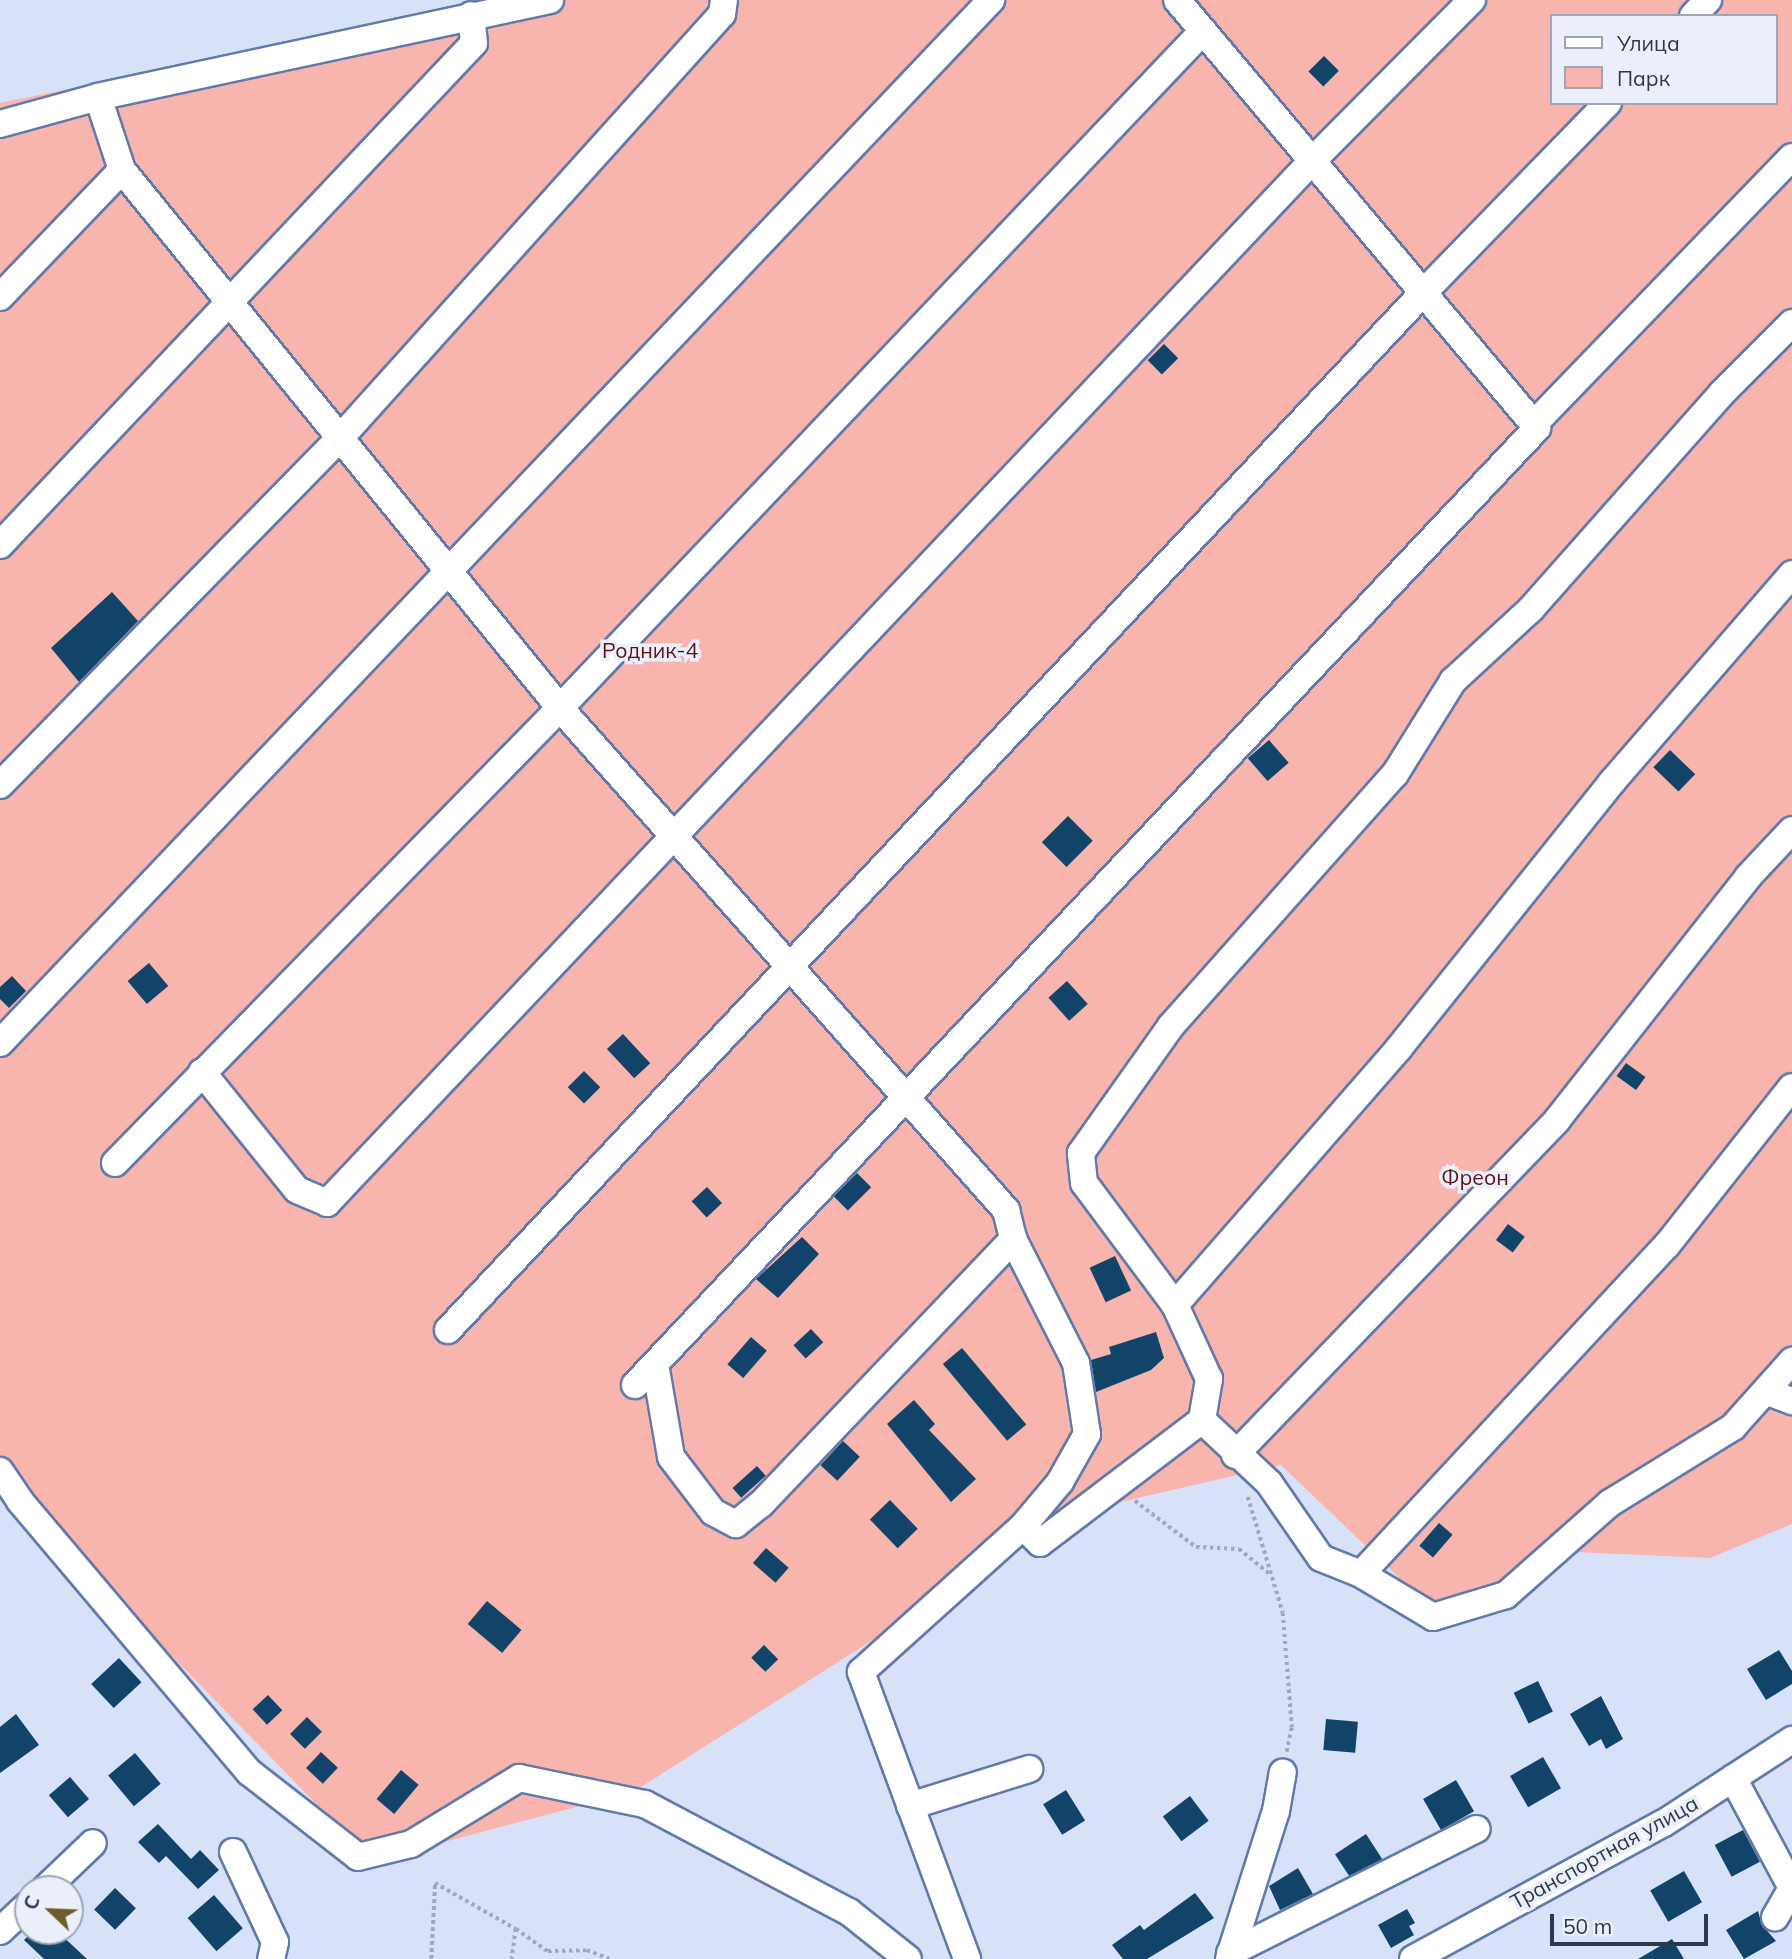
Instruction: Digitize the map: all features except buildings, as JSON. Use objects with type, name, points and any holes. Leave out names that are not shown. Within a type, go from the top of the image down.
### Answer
[{"type":"street","points":[[0,124],[98,97],[550,0]]},
{"type":"street","points":[[0,785],[342,436],[722,14],[724,0]]},
{"type":"street","points":[[0,1043],[449,567],[991,0]]},
{"type":"street","points":[[635,1385],[1537,428],[1177,0]]},
{"type":"street","points":[[202,1072],[298,1190],[327,1203],[674,840],[1312,161],[1472,0]]},
{"type":"street","points":[[1695,14],[1708,0]]},
{"type":"street","points":[[0,545],[474,43],[471,15]]},
{"type":"street","points":[[115,1163],[560,708],[1203,31]]},
{"type":"street","points":[[98,97],[122,170],[449,567],[560,708],[674,840],[909,1096],[1006,1210],[1013,1239],[1076,1363],[1087,1434],[1060,1482],[1023,1526],[861,1672],[967,1959]]},
{"type":"street","points":[[448,1331],[788,965],[1423,293],[1606,105]]},
{"type":"street","points":[[1534,424],[1792,157]]},
{"type":"street","points":[[0,297],[122,170]]},
{"type":"street","points":[[1023,1526],[1040,1543],[1115,1482],[1202,1420],[1209,1379],[1175,1305],[1084,1183],[1081,1153],[1171,1026],[1395,774],[1453,681],[1531,608],[1722,393],[1792,323]]},
{"type":"street","points":[[1175,1305],[1399,1048],[1612,782],[1792,574]]},
{"type":"street","points":[[1235,1455],[1557,1121],[1748,877],[1792,830]]},
{"type":"street","points":[[1361,1574],[1667,1245],[1792,1087]]},
{"type":"street","points":[[655,1364],[671,1457],[713,1512],[736,1524],[761,1504],[1013,1239]]},
{"type":"street","points":[[1202,1420],[1235,1455],[1269,1483],[1321,1558],[1361,1574],[1433,1617],[1506,1595],[1610,1503],[1780,1396],[1792,1362]]},
{"type":"street","points":[[0,1471],[20,1502],[249,1772],[358,1857],[411,1844],[519,1778],[645,1804],[849,1912],[908,1959]]},
{"type":"street","name":"Транспортная улица","points":[[1413,1959],[1664,1823],[1792,1740]]},
{"type":"street","points":[[911,1806],[1029,1769]]},
{"type":"street","points":[[1229,1956],[1276,1811],[1283,1773]]},
{"type":"street","points":[[1733,1778],[1792,1888],[1775,1917]]},
{"type":"street","points":[[1229,1956],[1477,1829]]},
{"type":"street","points":[[60,1875],[93,1843]]},
{"type":"street","points":[[233,1852],[275,1942],[271,1959]]},
{"type":"street","points":[[0,1931],[14,1918]]},
{"type":"path","points":[[1115,1482],[1149,1515],[1196,1547],[1239,1549],[1272,1576]]},
{"type":"path","points":[[1246,1491],[1283,1613],[1292,1728],[1283,1773]]},
{"type":"path","points":[[431,1959],[435,1883],[516,1929],[548,1951],[587,1950],[609,1959]]},
{"type":"path","points":[[512,1959],[516,1929]]},
{"type":"green space","name":"Родник-4","points":[[502,0],[1792,0],[1792,1524],[1710,1558],[1575,1552],[1510,1610],[1445,1622],[1281,1465],[1073,1513],[633,1792],[372,1861],[5,1485],[0,1475],[0,103]]},
{"type":"park label","name":"Фреон","points":[[1475,1177]]}]
